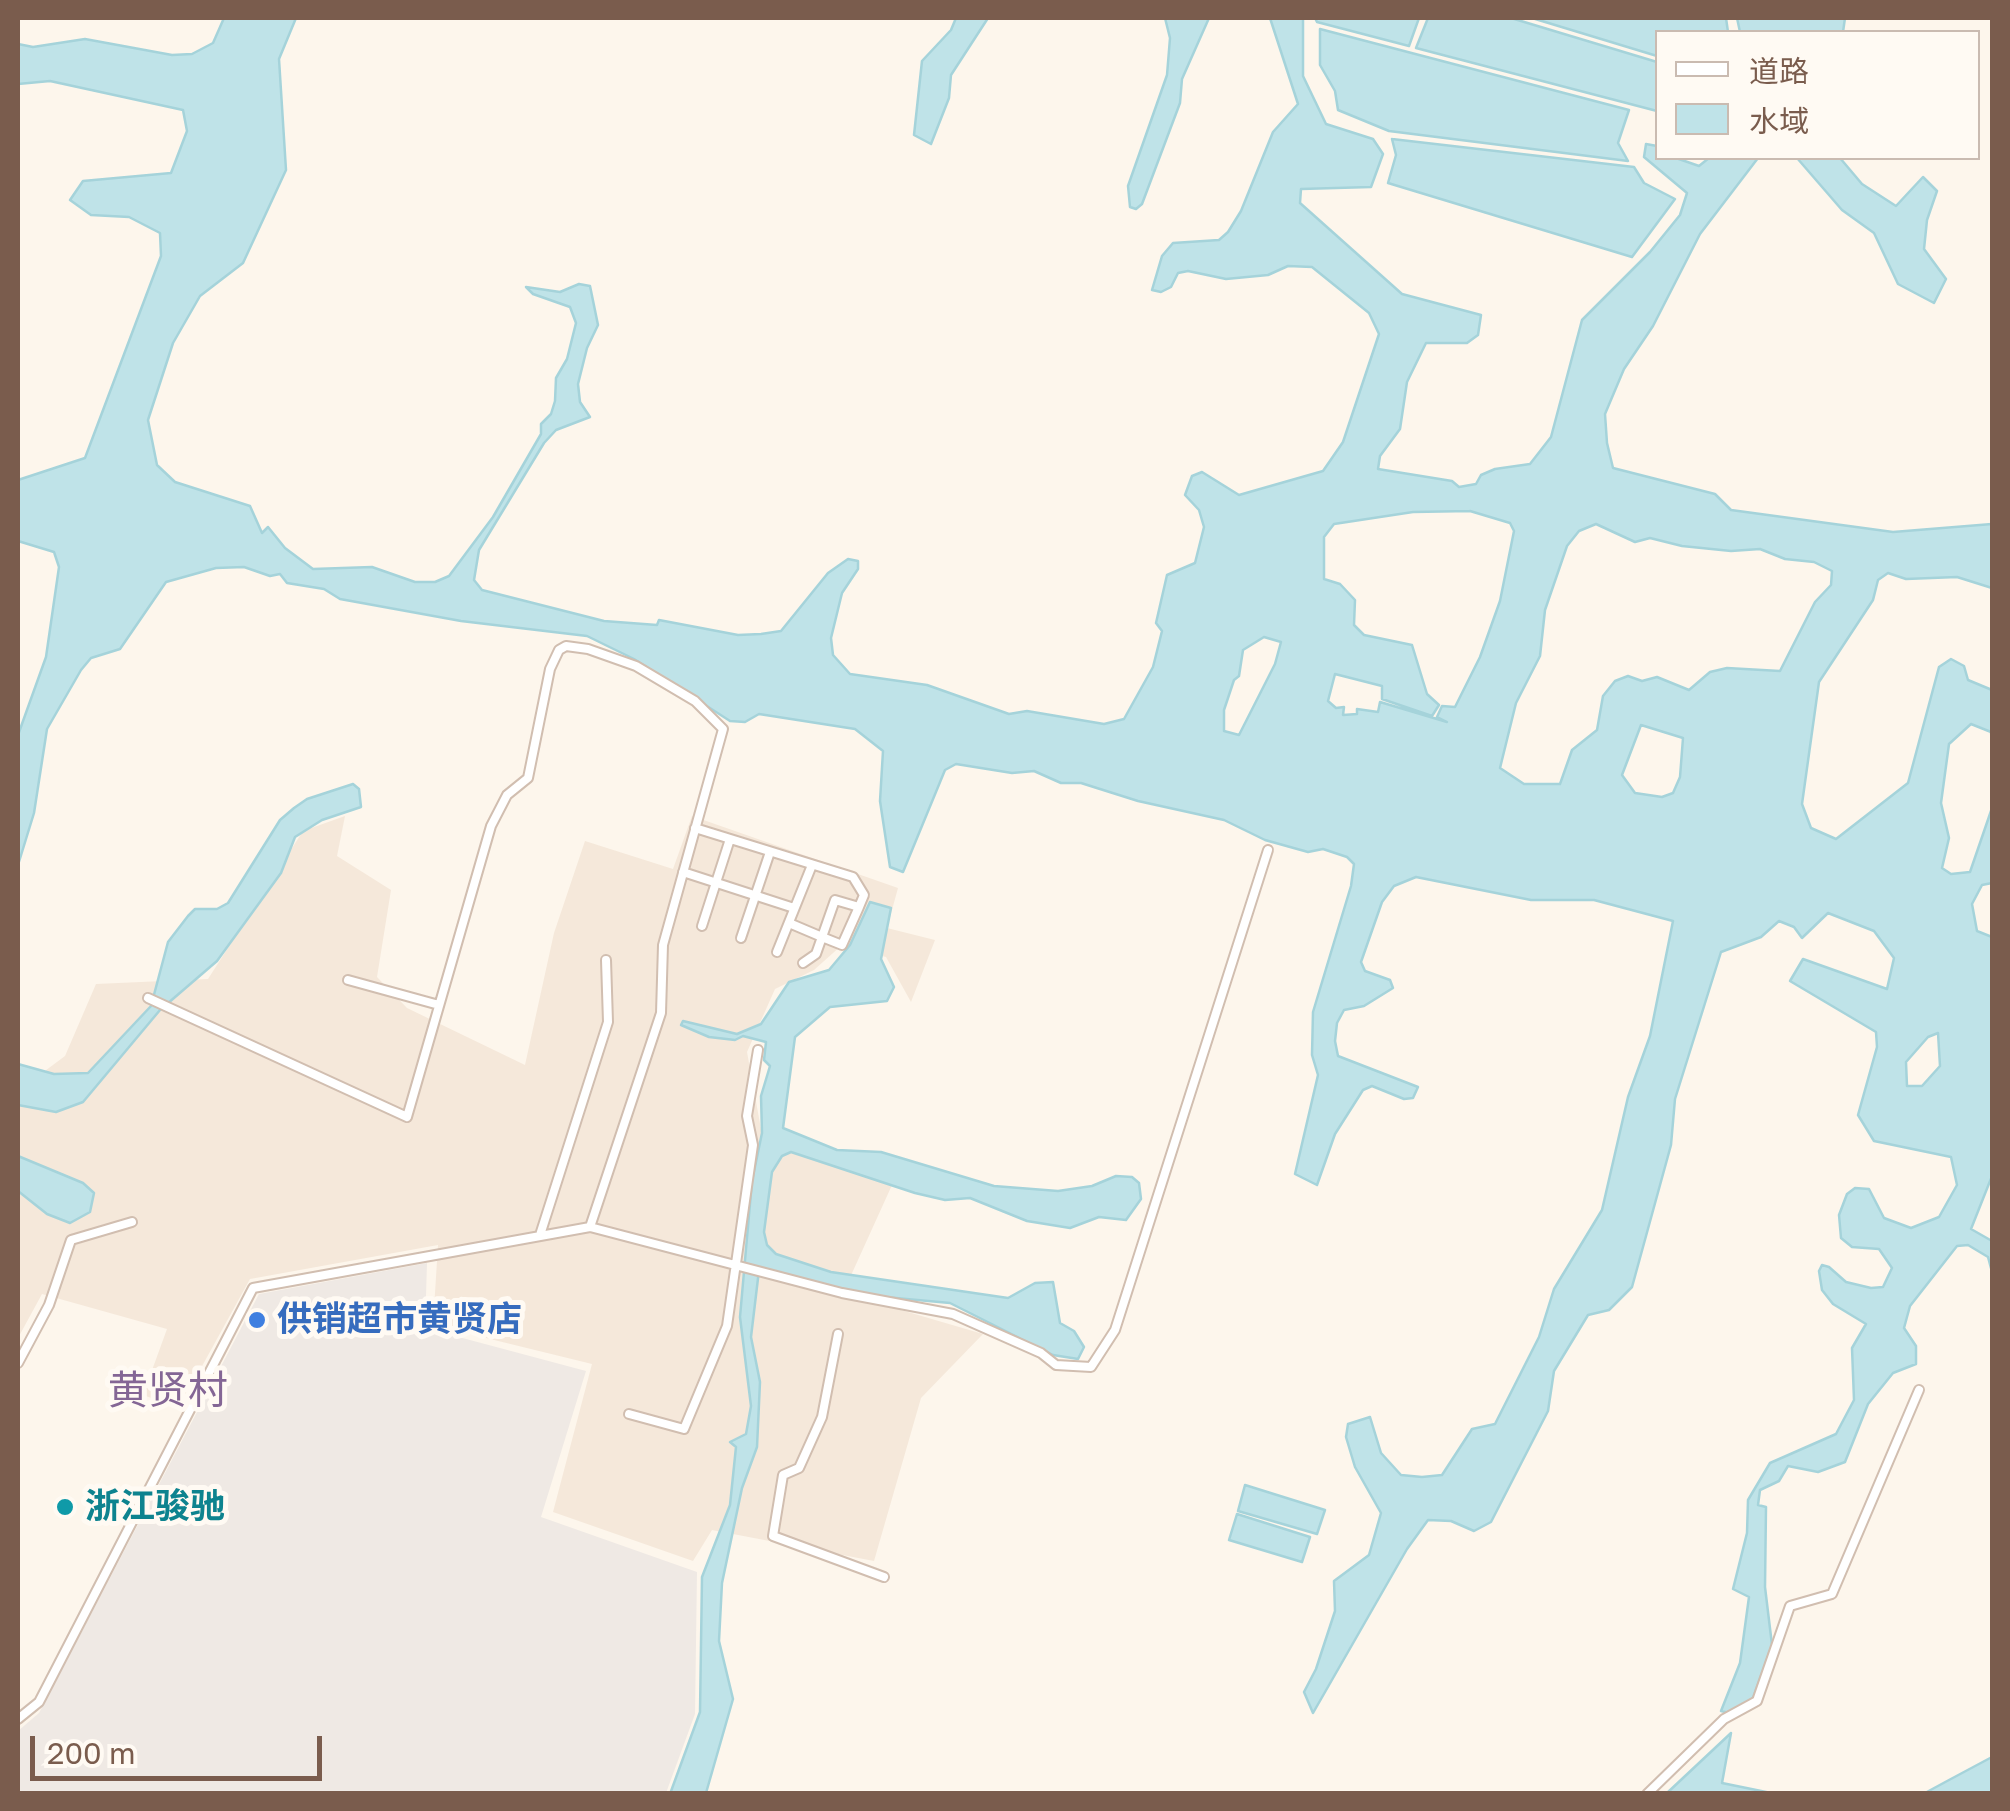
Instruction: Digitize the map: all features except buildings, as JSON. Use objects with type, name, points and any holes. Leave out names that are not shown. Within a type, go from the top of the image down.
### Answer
[{"type":"street","points":[[150,999],[407,1117],[491,826],[506,795],[528,778],[550,670],[562,648],[588,649],[636,666],[695,701],[723,729],[662,945],[661,1013],[590,1227]]},
{"type":"street","points":[[696,828],[853,877],[864,895],[842,945],[788,923]]},
{"type":"street","points":[[702,926],[730,839]]},
{"type":"street","points":[[18,1719],[39,1702],[253,1288],[590,1227],[758,1272],[953,1314],[1024,1344],[1056,1366],[1090,1367],[1115,1330],[1268,850]]},
{"type":"street","points":[[741,938],[770,852]]},
{"type":"street","points":[[778,952],[812,864]]},
{"type":"street","points":[[683,872],[794,908]]},
{"type":"street","points":[[802,963],[816,954],[835,900],[859,907]]},
{"type":"street","points":[[540,1236],[608,1022],[606,960]]},
{"type":"street","points":[[348,980],[440,1005]]},
{"type":"street","points":[[629,1414],[684,1429],[727,1326],[740,1267],[753,1145],[747,1116],[758,1050]]},
{"type":"street","points":[[18,1363],[48,1305],[71,1240],[132,1222]]},
{"type":"street","points":[[838,1334],[822,1418],[799,1468],[783,1475],[773,1536],[884,1577]]},
{"type":"street","points":[[1647,1794],[1724,1719],[1757,1700],[1790,1606],[1832,1594],[1919,1390]]},
{"type":"shaded area","name":"黄贤村","points":[[345,816],[337,856],[391,890],[377,977],[407,1008],[525,1065],[554,933],[585,841],[673,869],[692,816],[898,888],[887,928],[935,940],[911,1002],[886,957],[842,945],[814,970],[775,989],[747,1052],[761,1129],[791,1152],[892,1185],[843,1293],[983,1334],[921,1398],[874,1561],[712,1530],[693,1561],[553,1512],[592,1364],[433,1325],[438,1245],[250,1279],[179,1408],[143,1395],[167,1329],[42,1294],[18,1338],[18,1091],[65,1056],[96,984],[208,979],[303,831]]},
{"type":"shaded area","points":[[427,1263],[425,1328],[586,1371],[541,1517],[697,1572],[695,1714],[666,1793],[18,1793],[18,1731],[39,1713],[259,1294]]},
{"type":"water","points":[[224,18],[296,18],[279,59],[286,170],[243,263],[200,296],[173,343],[148,420],[157,465],[175,482],[250,506],[262,533],[268,527],[285,548],[313,569],[372,567],[415,582],[435,582],[449,576],[493,517],[541,434],[541,424],[551,414],[555,401],[556,378],[567,359],[576,323],[570,307],[533,294],[526,287],[560,292],[579,284],[590,286],[598,325],[587,348],[578,384],[580,402],[590,417],[556,430],[544,443],[479,550],[474,580],[482,590],[604,621],[657,625],[659,620],[738,635],[761,634],[781,631],[828,573],[848,559],[858,561],[858,569],[842,593],[831,638],[833,655],[850,674],[927,685],[1009,714],[1027,711],[1104,724],[1124,719],[1153,667],[1162,631],[1156,623],[1167,575],[1195,563],[1204,527],[1199,510],[1185,495],[1192,476],[1202,472],[1239,495],[1323,471],[1343,442],[1379,334],[1369,313],[1312,267],[1288,266],[1268,275],[1226,279],[1188,271],[1178,273],[1171,287],[1161,292],[1152,290],[1162,256],[1173,243],[1219,240],[1228,232],[1241,211],[1273,132],[1298,104],[1270,18],[1303,18],[1303,76],[1326,124],[1373,139],[1383,154],[1371,187],[1301,189],[1300,203],[1402,294],[1481,315],[1478,335],[1467,343],[1426,343],[1407,382],[1400,429],[1380,456],[1378,469],[1452,481],[1459,487],[1476,484],[1481,475],[1495,469],[1530,464],[1551,437],[1582,320],[1650,252],[1680,215],[1687,193],[1644,157],[1646,144],[1655,146],[1655,160],[1682,160],[1699,166],[1706,160],[1756,160],[1700,234],[1653,326],[1624,369],[1605,414],[1607,443],[1613,468],[1715,494],[1731,510],[1893,532],[1992,524],[1992,588],[1957,577],[1906,579],[1888,573],[1878,580],[1873,600],[1819,682],[1802,804],[1811,828],[1836,839],[1908,783],[1939,667],[1951,659],[1964,666],[1968,680],[1992,690],[1992,745],[1991,732],[1971,724],[1949,744],[1941,803],[1949,838],[1942,868],[1951,874],[1970,872],[1992,808],[1992,883],[1982,885],[1972,904],[1977,931],[1992,937],[1992,1176],[1971,1229],[1992,1241],[1992,1272],[1988,1257],[1968,1245],[1957,1246],[1910,1306],[1904,1328],[1916,1346],[1916,1364],[1893,1373],[1868,1404],[1845,1462],[1818,1472],[1788,1466],[1779,1481],[1760,1490],[1758,1505],[1766,1507],[1765,1587],[1772,1645],[1753,1698],[1733,1714],[1721,1711],[1740,1663],[1749,1597],[1733,1589],[1747,1533],[1748,1500],[1770,1463],[1836,1434],[1854,1400],[1852,1348],[1866,1324],[1833,1304],[1822,1290],[1819,1271],[1822,1265],[1829,1267],[1846,1282],[1871,1288],[1883,1287],[1892,1268],[1879,1249],[1852,1247],[1841,1238],[1839,1215],[1847,1194],[1855,1188],[1869,1189],[1884,1218],[1911,1228],[1939,1217],[1957,1185],[1951,1157],[1874,1141],[1858,1115],[1877,1047],[1876,1032],[1790,981],[1803,959],[1887,989],[1894,958],[1874,931],[1828,913],[1802,938],[1794,927],[1779,921],[1761,937],[1721,952],[1675,1099],[1671,1145],[1632,1287],[1609,1310],[1588,1315],[1554,1371],[1548,1411],[1491,1522],[1474,1531],[1451,1521],[1428,1520],[1407,1549],[1313,1713],[1304,1692],[1335,1611],[1334,1581],[1369,1555],[1381,1513],[1355,1467],[1346,1437],[1348,1424],[1370,1417],[1381,1453],[1401,1475],[1422,1477],[1442,1475],[1472,1429],[1495,1424],[1539,1337],[1554,1289],[1602,1210],[1628,1097],[1650,1036],[1673,921],[1594,900],[1531,900],[1416,877],[1394,886],[1382,902],[1361,962],[1365,971],[1390,980],[1393,988],[1364,1006],[1344,1010],[1337,1023],[1335,1041],[1338,1056],[1418,1087],[1413,1098],[1404,1099],[1372,1086],[1363,1090],[1335,1134],[1317,1185],[1295,1174],[1318,1075],[1312,1055],[1313,1012],[1351,886],[1354,864],[1347,857],[1323,849],[1308,852],[1265,840],[1224,820],[1138,801],[1081,783],[1061,783],[1034,771],[1012,773],[956,764],[945,770],[903,872],[890,867],[880,801],[883,751],[855,729],[759,714],[745,722],[730,721],[634,659],[587,636],[461,621],[340,599],[324,589],[287,583],[280,574],[270,576],[244,567],[216,568],[166,582],[120,649],[91,658],[81,670],[47,729],[34,813],[18,865],[18,735],[46,657],[59,567],[54,552],[18,541],[18,480],[85,458],[161,256],[160,233],[129,217],[91,215],[70,200],[83,181],[171,173],[187,131],[183,110],[50,81],[18,84],[18,44],[33,47],[85,39],[172,55],[192,54],[213,43]],"holes":[[[1470,511],[1510,523],[1514,531],[1500,601],[1480,657],[1455,707],[1442,706],[1437,717],[1447,722],[1380,702],[1378,712],[1357,709],[1357,714],[1343,715],[1344,707],[1336,708],[1328,701],[1335,674],[1382,686],[1382,699],[1432,716],[1439,705],[1427,694],[1412,645],[1364,635],[1354,625],[1355,600],[1340,584],[1324,579],[1324,537],[1334,524],[1413,512]],[[1596,524],[1635,542],[1650,538],[1731,551],[1760,549],[1785,559],[1814,562],[1832,571],[1831,585],[1815,602],[1780,671],[1727,668],[1710,672],[1689,690],[1657,677],[1642,681],[1628,676],[1615,681],[1603,696],[1597,730],[1572,750],[1560,784],[1524,784],[1500,768],[1516,703],[1540,656],[1545,610],[1567,546],[1579,531]],[[1264,637],[1281,642],[1275,664],[1239,735],[1224,731],[1224,710],[1239,676],[1243,650]],[[1641,725],[1683,738],[1680,777],[1673,793],[1662,797],[1635,793],[1622,775]],[[1938,1033],[1940,1066],[1922,1086],[1907,1086],[1906,1062],[1928,1037]]]},
{"type":"water","points":[[956,18],[988,18],[951,75],[949,98],[931,144],[914,135],[922,61],[951,30]]},
{"type":"water","points":[[1165,18],[1209,18],[1182,79],[1180,103],[1142,204],[1136,209],[1130,207],[1128,186],[1167,75],[1170,38]]},
{"type":"water","points":[[1315,18],[1419,18],[1409,46],[1317,22]]},
{"type":"water","points":[[1428,18],[1511,18],[1655,61],[1655,110],[1416,48]]},
{"type":"water","points":[[1532,18],[1726,18],[1728,30],[1655,30],[1655,55]]},
{"type":"water","points":[[1737,18],[1845,18],[1843,30],[1740,30]]},
{"type":"water","points":[[1320,29],[1629,110],[1618,143],[1628,161],[1389,131],[1338,110],[1335,91],[1320,65]]},
{"type":"water","points":[[1392,139],[1634,167],[1644,183],[1675,199],[1632,257],[1388,183],[1396,155]]},
{"type":"water","points":[[1799,160],[1842,160],[1862,184],[1896,206],[1923,177],[1937,191],[1927,220],[1924,249],[1946,279],[1934,303],[1898,284],[1874,233],[1842,210]]},
{"type":"water","points":[[353,784],[359,789],[361,807],[322,820],[295,837],[281,873],[217,961],[160,1010],[83,1102],[56,1112],[18,1105],[18,1064],[54,1074],[88,1073],[151,1006],[168,942],[188,916],[195,909],[217,909],[228,903],[280,820],[294,808],[307,799]]},
{"type":"water","points":[[870,902],[891,908],[881,959],[894,987],[887,1001],[830,1007],[795,1037],[783,1128],[837,1150],[881,1152],[994,1186],[1058,1191],[1092,1186],[1116,1176],[1132,1177],[1139,1183],[1141,1199],[1126,1220],[1099,1217],[1070,1228],[1027,1221],[970,1198],[945,1200],[915,1193],[791,1152],[782,1156],[772,1172],[764,1232],[767,1245],[776,1254],[831,1272],[1008,1298],[1035,1283],[1053,1282],[1060,1323],[1074,1331],[1084,1347],[1078,1359],[1053,1355],[950,1303],[874,1296],[759,1270],[751,1337],[760,1382],[757,1447],[742,1488],[722,1583],[719,1641],[733,1699],[706,1793],[670,1794],[700,1712],[702,1577],[730,1505],[736,1447],[730,1442],[746,1434],[751,1406],[740,1317],[752,1181],[762,1133],[761,1096],[770,1066],[764,1060],[766,1042],[743,1036],[735,1040],[709,1037],[681,1025],[683,1021],[737,1034],[761,1024],[789,982],[829,970],[850,945]]},
{"type":"water","points":[[18,1156],[83,1183],[94,1193],[90,1212],[70,1223],[47,1214],[18,1191]]},
{"type":"water","points":[[1245,1485],[1325,1510],[1317,1534],[1238,1511]]},
{"type":"water","points":[[1237,1514],[1310,1537],[1302,1562],[1229,1540]]},
{"type":"water","points":[[1731,1733],[1722,1783],[1771,1793],[1667,1793]]},
{"type":"water","points":[[1992,1757],[1992,1793],[1925,1793],[1949,1780]]},
{"type":"place","name":"供销超市黄贤店","points":[[257,1320]]},
{"type":"place","name":"浙江骏驰","points":[[65,1507]]},
{"type":"district","name":"黄贤村","points":[[168,1391]]}]
